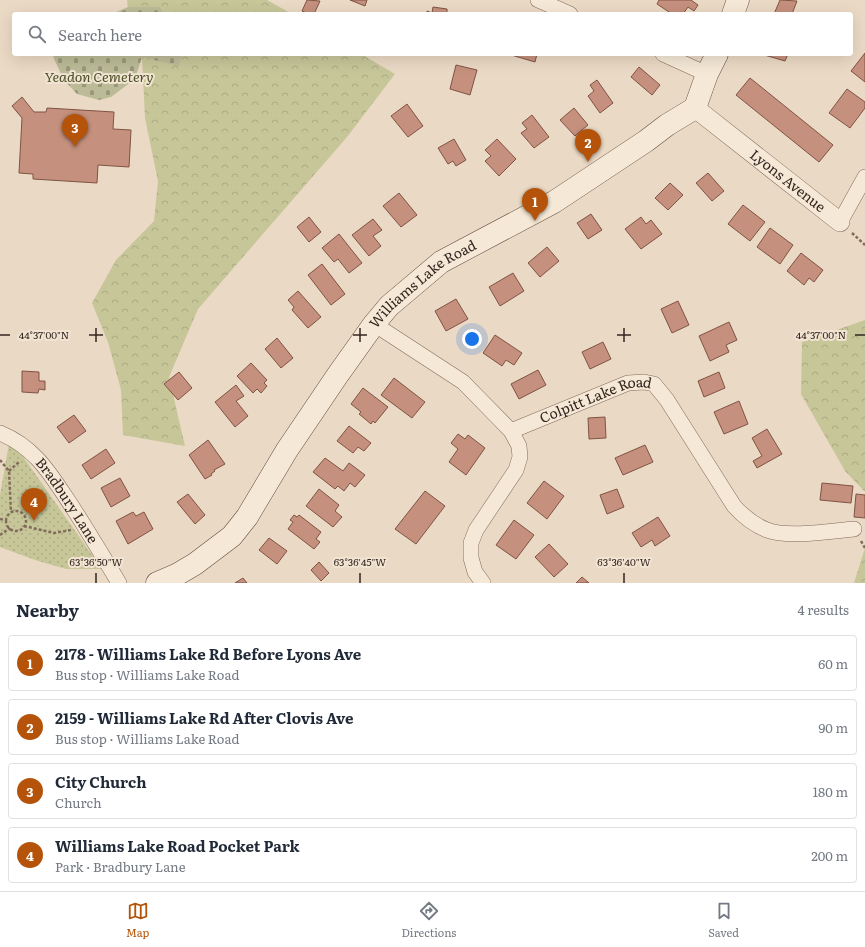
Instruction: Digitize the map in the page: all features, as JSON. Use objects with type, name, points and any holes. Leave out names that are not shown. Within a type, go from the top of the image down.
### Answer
[{"type":"main road","points":[[734,12],[738,0]]},
{"type":"main road","points":[[695,108],[707,74],[716,56]]},
{"type":"main road","name":"Williams Lake Road","points":[[157,583],[178,574],[203,559],[232,536],[247,518],[287,450],[388,306],[441,262],[554,202],[646,141],[667,125],[695,108]]},
{"type":"street","points":[[538,0],[565,12]]},
{"type":"street","points":[[667,56],[707,74]]},
{"type":"street","name":"Lyons Avenue","points":[[695,108],[840,222],[865,177]]},
{"type":"street","points":[[374,324],[463,382],[511,431],[519,446],[519,463],[516,470],[476,530],[471,543],[472,565],[483,583]]},
{"type":"street","name":"Colpitt Lake Road","points":[[511,431],[628,383],[650,383],[657,387],[667,400],[734,506],[750,521],[768,531],[777,533],[854,529]]},
{"type":"street","name":"Bradbury Lane","points":[[0,433],[29,450],[45,466],[86,528],[119,583]]},
{"type":"path","points":[[0,460],[9,471],[11,512],[6,520]]},
{"type":"path","points":[[6,520],[10,528],[13,530],[19,530],[24,526],[26,520],[23,514],[17,511],[11,512]]},
{"type":"path","points":[[0,519],[6,520]]},
{"type":"path","points":[[24,526],[54,533],[86,528]]},
{"type":"path","points":[[0,535],[10,528]]},
{"type":"green space","points":[[127,0],[267,0],[288,12],[163,12],[160,7],[128,7]]},
{"type":"green space","points":[[128,7],[160,7],[163,12],[117,12]]},
{"type":"green space","name":"Yeadon Cemetery","points":[[53,56],[182,56],[179,66],[142,57],[135,79],[111,97],[99,100],[77,94],[64,80]]},
{"type":"green space","points":[[181,56],[364,56],[395,74],[347,137],[198,309],[169,377],[185,446],[123,435],[121,390],[108,342],[92,303],[116,260],[154,221],[158,181],[145,118],[142,57],[179,65]]},
{"type":"green space","points":[[865,320],[865,492],[845,471],[801,394],[802,342]]},
{"type":"green space","points":[[10,438],[102,569],[66,569],[35,560],[0,547],[0,495]]},
{"type":"green space","points":[[865,548],[865,583],[854,583]]},
{"type":"building","points":[[307,0],[320,1],[315,12],[302,11]]},
{"type":"building","points":[[350,0],[367,0],[365,6]]},
{"type":"building","points":[[659,0],[691,0],[698,5],[694,11],[688,7],[684,12],[669,12],[657,4]]},
{"type":"building","points":[[780,0],[797,1],[793,12],[775,12]]},
{"type":"building","points":[[433,7],[447,9],[447,12],[432,12]]},
{"type":"building","points":[[865,53],[865,82],[851,71]]},
{"type":"building","points":[[515,56],[536,56],[535,62]]},
{"type":"building","points":[[768,56],[787,56],[785,61]]},
{"type":"building","points":[[456,65],[477,70],[470,95],[450,89]]},
{"type":"building","points":[[639,67],[660,85],[652,95],[631,77]]},
{"type":"building","points":[[750,78],[833,145],[819,162],[736,95]]},
{"type":"building","points":[[597,80],[613,103],[600,113],[588,96],[594,91],[590,85]]},
{"type":"building","points":[[847,89],[865,102],[865,108],[850,128],[829,113]]},
{"type":"building","points":[[22,97],[34,112],[46,112],[47,108],[114,112],[113,129],[131,130],[129,167],[98,165],[97,183],[33,179],[33,174],[19,173],[22,118],[12,106]]},
{"type":"building","points":[[407,104],[423,126],[408,137],[391,116]]},
{"type":"building","points":[[574,108],[588,125],[575,136],[560,120]]},
{"type":"building","points":[[532,115],[549,137],[534,148],[521,133],[527,129],[522,123]]},
{"type":"building","points":[[454,139],[466,160],[456,166],[453,161],[448,164],[438,148]]},
{"type":"building","points":[[497,139],[516,159],[499,176],[485,161],[491,156],[485,150]]},
{"type":"building","points":[[708,173],[724,191],[712,201],[696,183]]},
{"type":"building","points":[[670,183],[683,195],[668,210],[655,198]]},
{"type":"building","points":[[399,193],[417,215],[401,227],[383,206]]},
{"type":"building","points":[[743,205],[765,222],[750,241],[728,224]]},
{"type":"building","points":[[591,214],[602,230],[588,239],[577,223]]},
{"type":"building","points":[[309,217],[321,232],[309,242],[297,227]]},
{"type":"building","points":[[641,217],[646,224],[651,220],[662,234],[641,249],[625,229]]},
{"type":"building","points":[[373,219],[382,230],[373,236],[381,246],[369,256],[352,235]]},
{"type":"building","points":[[770,228],[793,245],[780,264],[757,247]]},
{"type":"building","points":[[339,234],[362,263],[349,273],[338,259],[334,262],[322,248]]},
{"type":"building","points":[[547,247],[559,261],[540,277],[528,263]]},
{"type":"building","points":[[801,253],[823,270],[814,282],[809,278],[804,285],[787,271]]},
{"type":"building","points":[[322,264],[345,294],[331,305],[308,275]]},
{"type":"building","points":[[513,273],[524,291],[500,306],[489,287]]},
{"type":"building","points":[[298,291],[321,317],[308,328],[292,310],[294,307],[288,300]]},
{"type":"building","points":[[456,299],[468,319],[446,331],[435,311]]},
{"type":"building","points":[[678,301],[689,325],[672,333],[661,309]]},
{"type":"building","points":[[729,322],[737,340],[726,345],[729,352],[710,361],[699,336]]},
{"type":"building","points":[[495,335],[522,353],[514,365],[506,360],[502,366],[483,353]]},
{"type":"building","points":[[277,338],[293,358],[281,368],[265,349]]},
{"type":"building","points":[[603,342],[611,359],[590,369],[582,352]]},
{"type":"building","points":[[251,363],[267,380],[264,383],[267,386],[261,393],[257,389],[253,393],[237,376]]},
{"type":"building","points":[[538,370],[546,385],[519,399],[511,384]]},
{"type":"building","points":[[22,371],[39,372],[39,381],[45,381],[45,390],[39,389],[38,393],[22,392]]},
{"type":"building","points":[[179,372],[192,388],[178,400],[164,384]]},
{"type":"building","points":[[719,372],[725,388],[704,397],[698,381]]},
{"type":"building","points":[[394,378],[425,402],[412,418],[381,395]]},
{"type":"building","points":[[236,385],[244,396],[236,401],[248,416],[235,427],[215,402]]},
{"type":"building","points":[[363,388],[388,407],[375,423],[373,421],[371,424],[359,414],[361,412],[351,404]]},
{"type":"building","points":[[739,401],[748,424],[724,434],[714,412]]},
{"type":"building","points":[[74,415],[86,431],[69,443],[57,427]]},
{"type":"building","points":[[605,417],[606,438],[589,439],[588,418]]},
{"type":"building","points":[[349,426],[371,443],[364,451],[358,447],[353,453],[337,441]]},
{"type":"building","points":[[767,429],[782,454],[757,468],[753,461],[762,456],[752,438]]},
{"type":"building","points":[[458,434],[465,439],[468,435],[485,448],[466,475],[449,462],[458,449],[451,443]]},
{"type":"building","points":[[208,440],[225,464],[214,470],[215,471],[211,474],[212,475],[205,479],[189,455]]},
{"type":"building","points":[[645,445],[653,462],[623,475],[615,458]]},
{"type":"building","points":[[106,449],[115,463],[91,479],[82,465]]},
{"type":"building","points":[[325,458],[343,471],[349,463],[365,475],[355,487],[350,483],[344,491],[338,486],[335,489],[313,472]]},
{"type":"building","points":[[120,478],[130,496],[111,507],[101,488]]},
{"type":"building","points":[[544,481],[564,496],[547,519],[527,503]]},
{"type":"building","points":[[822,483],[853,486],[851,503],[820,500]]},
{"type":"building","points":[[319,489],[339,505],[335,511],[342,517],[333,527],[306,506]]},
{"type":"building","points":[[617,489],[624,507],[607,514],[600,495]]},
{"type":"building","points":[[425,491],[445,506],[416,544],[395,529]]},
{"type":"building","points":[[188,494],[205,515],[195,524],[177,502]]},
{"type":"building","points":[[856,494],[865,495],[865,518],[854,517]]},
{"type":"building","points":[[133,512],[136,516],[144,512],[153,529],[128,544],[116,521]]},
{"type":"building","points":[[294,515],[297,517],[299,515],[321,532],[316,539],[320,542],[314,549],[288,529],[293,522],[290,520]]},
{"type":"building","points":[[658,517],[670,536],[655,546],[652,540],[641,547],[632,533]]},
{"type":"building","points":[[514,520],[534,535],[516,559],[496,545]]},
{"type":"building","points":[[269,538],[287,551],[277,564],[259,550]]},
{"type":"building","points":[[549,544],[568,564],[554,577],[535,557]]},
{"type":"building","points":[[319,562],[329,573],[321,581],[311,570]]},
{"type":"building","points":[[582,577],[589,583],[576,583]]},
{"type":"building","points":[[243,578],[247,583],[235,583]]},
{"type":"place","name":"City Church","points":[[75,147]]},
{"type":"place","name":"2159 - Williams Lake Rd After Clovis Ave","points":[[588,162]]},
{"type":"place","name":"2178 - Williams Lake Rd Before Lyons Ave","points":[[535,221]]},
{"type":"place","name":"Williams Lake Road Pocket Park","points":[[34,521]]}]
